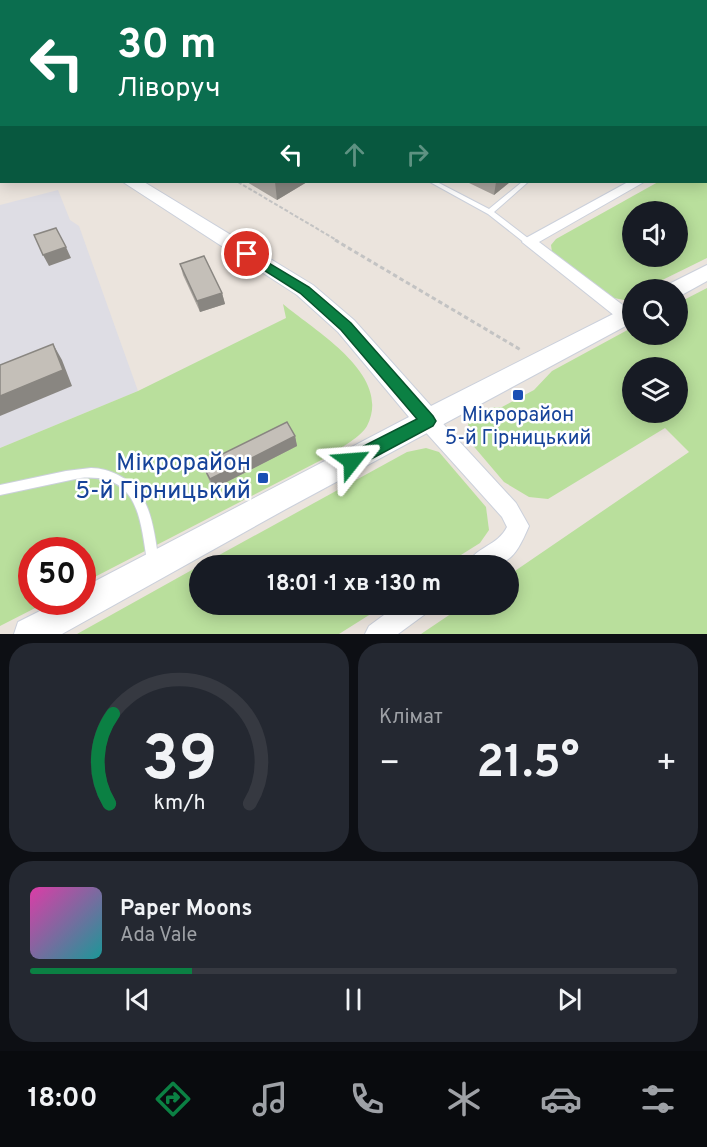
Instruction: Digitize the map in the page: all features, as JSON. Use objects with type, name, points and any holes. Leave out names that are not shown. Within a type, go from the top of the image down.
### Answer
[{"type":"main road","points":[[134,183],[305,290],[346,326],[428,421]]},
{"type":"main road","points":[[688,283],[707,272]]},
{"type":"main road","points":[[30,634],[622,318]]},
{"type":"street","points":[[622,309],[529,242],[635,183]]},
{"type":"street","points":[[428,421],[510,510],[518,526],[510,544],[494,555]]},
{"type":"street","points":[[377,634],[404,615]]},
{"type":"lane","points":[[435,183],[490,212],[529,242]]},
{"type":"lane","points":[[490,212],[524,183]]},
{"type":"lane","points":[[0,490],[64,476],[99,473],[126,485],[136,496],[144,516],[154,567]]},
{"type":"path","points":[[240,183],[541,361]]},
{"type":"shaded area","points":[[58,190],[70,220],[79,226],[138,391],[0,448],[0,205]]},
{"type":"green space","points":[[656,183],[707,183],[707,258],[664,279],[622,279],[622,300],[609,297],[552,252],[551,245],[556,239],[622,202],[622,267],[688,267],[688,201],[624,201]]},
{"type":"green space","points":[[707,288],[707,634],[421,634],[449,615],[519,615],[519,568],[689,452],[665,428],[548,499],[529,497],[504,482],[470,442],[468,423],[489,408],[502,407],[534,390],[552,371],[622,333],[622,345],[688,345],[688,298]]},
{"type":"green space","points":[[283,304],[331,341],[361,372],[369,389],[372,407],[364,430],[331,455],[96,576],[96,537],[18,537],[18,615],[22,615],[0,626],[0,448],[138,391],[286,318]]},
{"type":"green space","points":[[426,448],[439,452],[486,507],[489,530],[480,543],[461,555],[219,555],[407,452]]},
{"type":"green space","points":[[189,572],[189,615],[369,615],[339,634],[77,634]]},
{"type":"building","points":[[56,228],[66,247],[43,255],[34,235]]},
{"type":"building","points":[[204,256],[222,293],[197,301],[180,264]]},
{"type":"building","points":[[53,344],[63,370],[0,396],[0,365]]},
{"type":"building","points":[[287,422],[295,436],[210,479],[202,464]]},
{"type":"place","name":"Мiкрорайон 5-й Гiрницький","points":[[518,395]]},
{"type":"place","name":"Мікрорайон 5-й Гірницький","points":[[263,478]]},
{"type":"route","points":[[247,254],[305,290],[346,326],[428,421],[352,461]]}]
